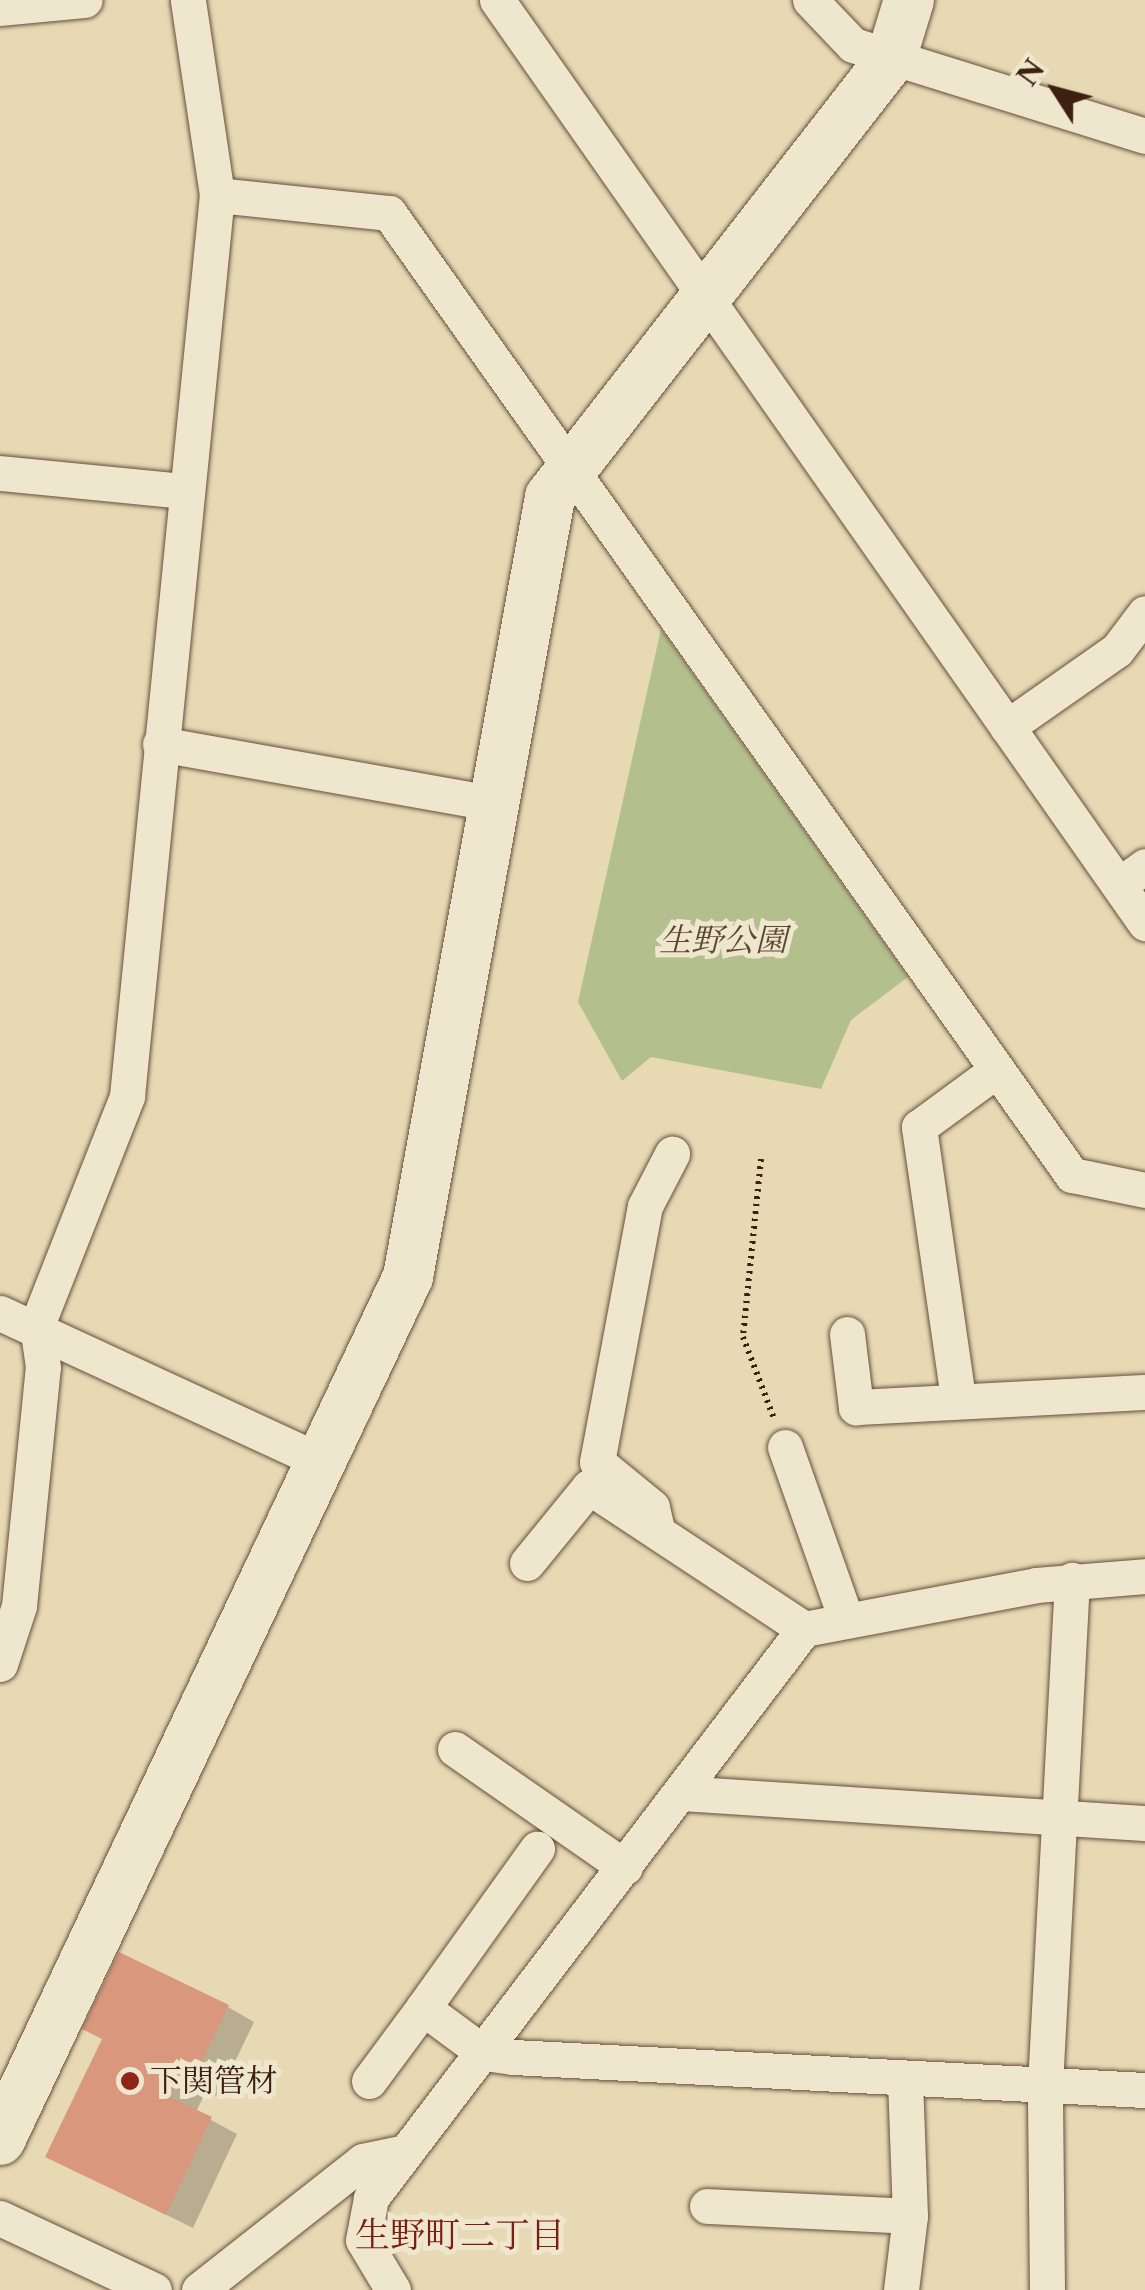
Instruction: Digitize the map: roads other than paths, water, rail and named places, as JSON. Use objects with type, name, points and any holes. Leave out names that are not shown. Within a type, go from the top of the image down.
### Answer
[{"type":"street","points":[[0,8],[84,0]]},
{"type":"street","points":[[0,1664],[20,1588],[43,1367],[37,1325],[127,1096],[183,491],[217,195],[188,0]]},
{"type":"street","points":[[497,0],[1007,727],[1132,875],[1145,924]]},
{"type":"street","points":[[810,0],[853,45],[1145,136]]},
{"type":"street","points":[[0,2140],[408,1277],[491,803],[550,497],[569,467],[890,59],[909,0]]},
{"type":"street","points":[[217,195],[388,213],[1072,1175],[1145,1190]]},
{"type":"street","points":[[0,472],[183,491]]},
{"type":"street","points":[[1007,727],[1117,650],[1145,613]]},
{"type":"street","points":[[160,744],[491,803]]},
{"type":"street","points":[[958,1398],[920,1127],[998,1070]]},
{"type":"street","points":[[656,1526],[652,1506],[597,1462],[645,1206],[672,1154]]},
{"type":"street","points":[[0,1313],[37,1325],[323,1462]]},
{"type":"street","points":[[847,1334],[856,1408],[958,1398],[1145,1392]]},
{"type":"street","points":[[785,1447],[846,1619]]},
{"type":"street","points":[[528,1563],[589,1487],[656,1526],[804,1628]]},
{"type":"street","points":[[393,2290],[360,2225],[406,2152],[804,1628],[1072,1580],[1145,1576]]},
{"type":"street","points":[[1047,2290],[1045,2085],[1056,1816],[1072,1580]]},
{"type":"street","points":[[455,1749],[625,1867]]},
{"type":"street","points":[[680,1794],[1145,1822]]},
{"type":"street","points":[[369,2081],[536,1849]]},
{"type":"street","points":[[423,2008],[484,2053],[1145,2090]]},
{"type":"street","points":[[901,2290],[910,2216],[905,2078]]},
{"type":"street","points":[[199,2290],[362,2160],[406,2152]]},
{"type":"street","points":[[708,2206],[910,2216]]},
{"type":"street","points":[[0,2218],[154,2290]]},
{"type":"place","name":"下関管材","points":[[130,2081]]},
{"type":"district","name":"生野町二丁目","points":[[460,2235]]},
{"type":"park label","name":"生野公園","points":[[723,940]]}]
